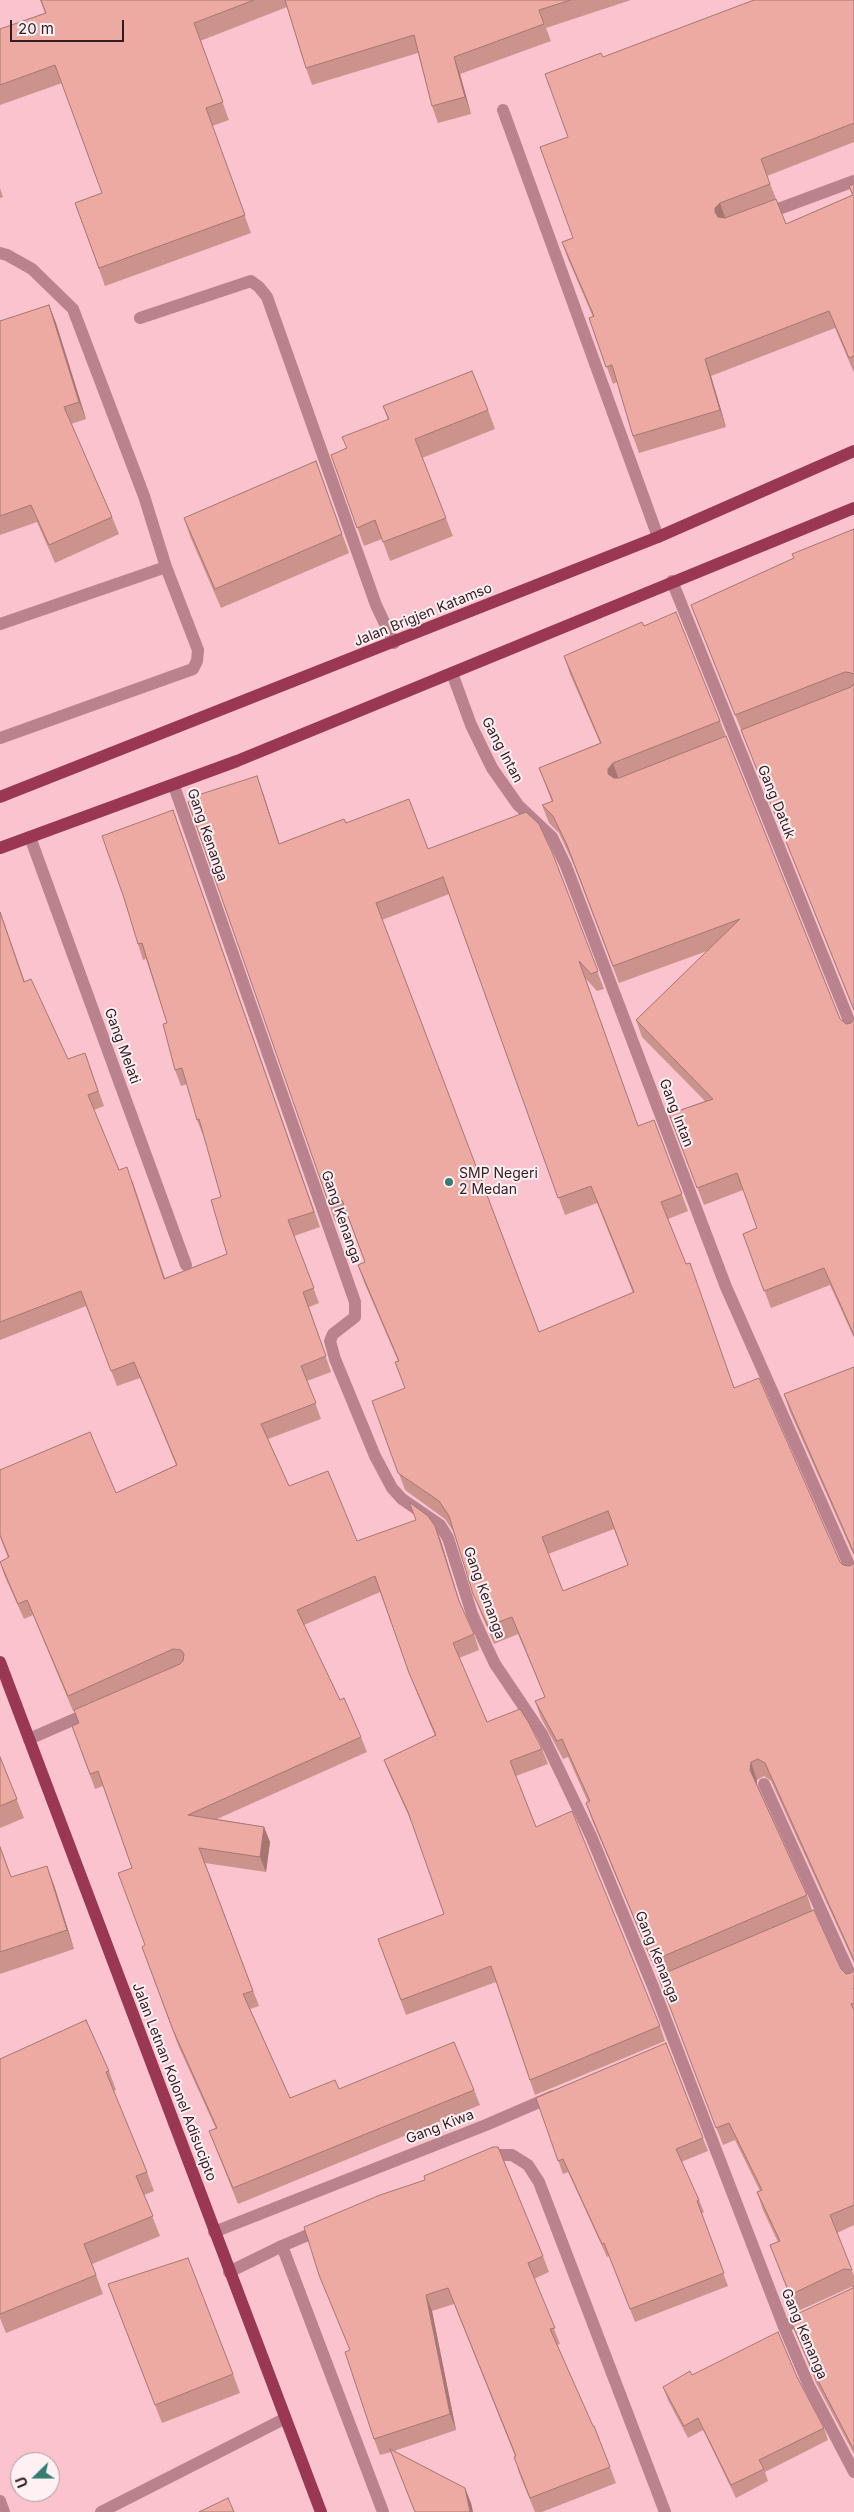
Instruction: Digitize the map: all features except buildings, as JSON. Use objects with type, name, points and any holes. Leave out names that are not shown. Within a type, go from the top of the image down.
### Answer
[{"type":"main road","name":"Jalan Brigjen Katamso","points":[[0,797],[394,643],[658,537],[854,451]]},
{"type":"main road","points":[[0,848],[174,786],[854,508]]},
{"type":"main road","name":"Jalan Letnan Kolonel Adisucipto","points":[[0,1662],[284,2419],[321,2512]]},
{"type":"street","points":[[503,110],[658,537]]},
{"type":"street","points":[[756,217],[854,181]]},
{"type":"street","points":[[0,254],[7,255],[32,269],[73,309],[144,496],[166,567],[198,650],[197,661],[193,669],[0,738]]},
{"type":"street","points":[[140,318],[251,281],[267,297],[376,605],[394,643]]},
{"type":"street","points":[[0,624],[166,567]]},
{"type":"street","name":"Gang Datuk","points":[[672,581],[731,746],[854,1034]]},
{"type":"street","name":"Gang Intan","points":[[452,673],[471,725],[492,768],[518,805],[552,837],[566,866],[726,1287],[854,1576]]},
{"type":"street","points":[[731,746],[754,737]]},
{"type":"street","name":"Gang Kenanga","points":[[174,786],[355,1302],[355,1317],[333,1334],[330,1341],[335,1359],[375,1456],[392,1488],[402,1498],[440,1525],[448,1538],[472,1614],[495,1664],[542,1734],[591,1836],[659,1987],[671,2047],[784,2327],[809,2386],[854,2472]]},
{"type":"street","name":"Gang Melati","points":[[30,837],[186,1265]]},
{"type":"street","points":[[29,1740],[101,1708]]},
{"type":"street","points":[[764,1784],[818,1919],[854,1983]]},
{"type":"street","name":"Gang Kiwa","points":[[214,2232],[486,2125],[566,2091]]},
{"type":"street","points":[[470,2166],[497,2155],[512,2155],[528,2165],[539,2182],[665,2512]]},
{"type":"street","points":[[229,2272],[282,2246],[336,2223]]},
{"type":"street","points":[[282,2246],[383,2512]]},
{"type":"street","points":[[784,2327],[828,2306]]},
{"type":"street","points":[[102,2512],[284,2419]]},
{"type":"street","points":[[0,2502],[4,2512]]},
{"type":"place","name":"SMP Negeri 2 Medan","points":[[449,1182]]}]
